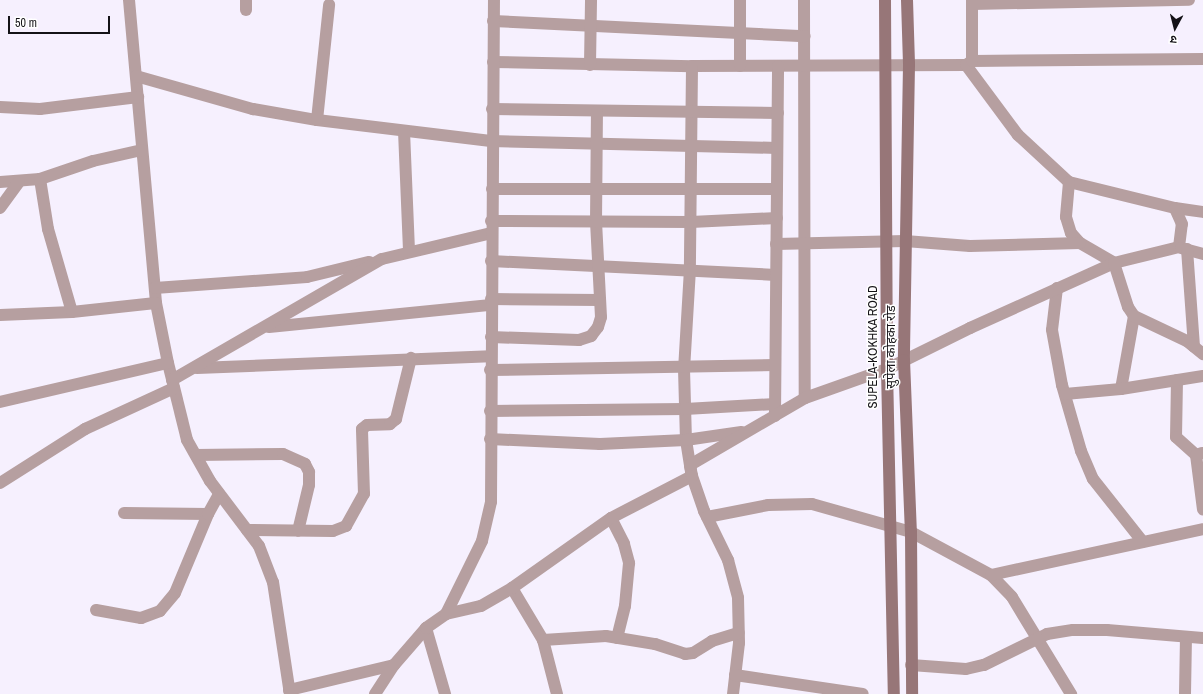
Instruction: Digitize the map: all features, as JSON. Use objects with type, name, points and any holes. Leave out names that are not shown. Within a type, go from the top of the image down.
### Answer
[{"type":"street","points":[[129,0],[156,304],[168,363],[187,440],[219,494],[259,546],[273,582],[290,692],[394,664]]},
{"type":"street","points":[[446,614],[482,541],[491,502],[491,141],[494,0]]},
{"type":"street","points":[[590,65],[591,0]]},
{"type":"street","points":[[740,0],[740,66]]},
{"type":"street","points":[[804,0],[805,398]]},
{"type":"street","name":"SUPELA-KOKHKA ROAD","points":[[885,0],[887,369],[894,694]]},
{"type":"street","name":"सुपेला कोहका रोड","points":[[908,0],[909,65],[904,360],[911,532],[912,694]]},
{"type":"street","points":[[1189,0],[972,2],[969,63],[1018,135],[1070,182],[1175,208],[1203,212]]},
{"type":"street","points":[[317,120],[329,5]]},
{"type":"street","points":[[493,21],[805,36]]},
{"type":"street","points":[[493,62],[590,65],[805,66],[886,63],[909,65],[1203,59]]},
{"type":"street","points":[[692,66],[693,148],[690,270],[684,369],[686,440],[692,476],[707,517],[728,560],[738,598],[739,633],[733,694]]},
{"type":"street","points":[[775,410],[778,66]]},
{"type":"street","points":[[136,76],[253,109],[317,120],[491,141],[693,148],[777,148]]},
{"type":"street","points":[[0,108],[40,109],[138,97]]},
{"type":"street","points":[[492,109],[778,113]]},
{"type":"street","points":[[491,337],[579,340],[591,336],[598,327],[600,300],[596,222],[597,111]]},
{"type":"street","points":[[404,131],[409,252]]},
{"type":"street","points":[[0,182],[19,182],[40,179],[93,161],[142,150]]},
{"type":"street","points":[[40,179],[48,229],[72,312]]},
{"type":"street","points":[[0,208],[19,182]]},
{"type":"street","points":[[1070,182],[1066,217],[1071,234],[1080,243],[1114,263],[1128,307],[1134,316],[1187,341],[1199,350]]},
{"type":"street","points":[[492,189],[691,191],[777,189]]},
{"type":"street","points":[[1175,208],[1182,224],[1183,248],[1199,350]]},
{"type":"street","points":[[155,288],[307,277],[409,252],[491,227],[596,222],[691,222],[777,218]]},
{"type":"street","points":[[776,244],[805,246],[905,241],[970,246],[1080,243]]},
{"type":"street","points":[[692,476],[690,464],[748,431],[775,410],[887,369],[1057,288],[1114,263],[1183,248],[1203,254]]},
{"type":"street","points":[[0,483],[85,429],[173,384],[194,368],[382,259]]},
{"type":"street","points":[[491,261],[598,265],[776,276]]},
{"type":"street","points":[[1057,288],[1052,330],[1065,394],[1081,451],[1093,479],[1143,542]]},
{"type":"street","points":[[264,328],[491,302],[600,300]]},
{"type":"street","points":[[0,316],[72,312],[156,304]]},
{"type":"street","points":[[1121,389],[1134,316]]},
{"type":"street","points":[[194,368],[411,358],[490,356]]},
{"type":"street","points":[[247,530],[334,531],[341,530],[350,522],[364,494],[362,429],[367,425],[390,424],[396,419],[411,358]]},
{"type":"street","points":[[0,402],[168,363]]},
{"type":"street","points":[[490,370],[684,369],[775,365]]},
{"type":"street","points":[[1065,394],[1121,389],[1203,376]]},
{"type":"street","points":[[1177,380],[1176,437],[1199,454],[1203,510]]},
{"type":"street","points":[[490,411],[685,409],[775,410]]},
{"type":"street","points":[[490,439],[600,444],[686,440],[748,431]]},
{"type":"street","points":[[196,455],[283,454],[305,464],[309,472],[309,485],[298,531]]},
{"type":"street","points":[[375,694],[394,664],[426,628],[446,614],[481,606],[512,588],[610,518],[692,476]]},
{"type":"street","points":[[96,610],[141,618],[160,611],[175,593],[208,514],[219,494]]},
{"type":"street","points":[[707,517],[768,505],[812,504],[911,532],[991,574],[1012,597],[1071,694]]},
{"type":"street","points":[[124,513],[208,514]]},
{"type":"street","points":[[610,518],[624,544],[629,563],[625,606],[617,638]]},
{"type":"street","points":[[991,574],[1203,529]]},
{"type":"street","points":[[512,588],[543,640],[557,694]]},
{"type":"street","points":[[426,628],[445,694]]},
{"type":"street","points":[[912,665],[966,669],[984,665],[1038,638],[1073,630],[1107,630],[1203,638]]},
{"type":"street","points":[[543,640],[584,636],[617,638],[655,644],[685,654],[693,653],[712,641],[739,633]]},
{"type":"street","points":[[1184,694],[1186,637]]},
{"type":"street","points":[[735,675],[863,694]]}]
